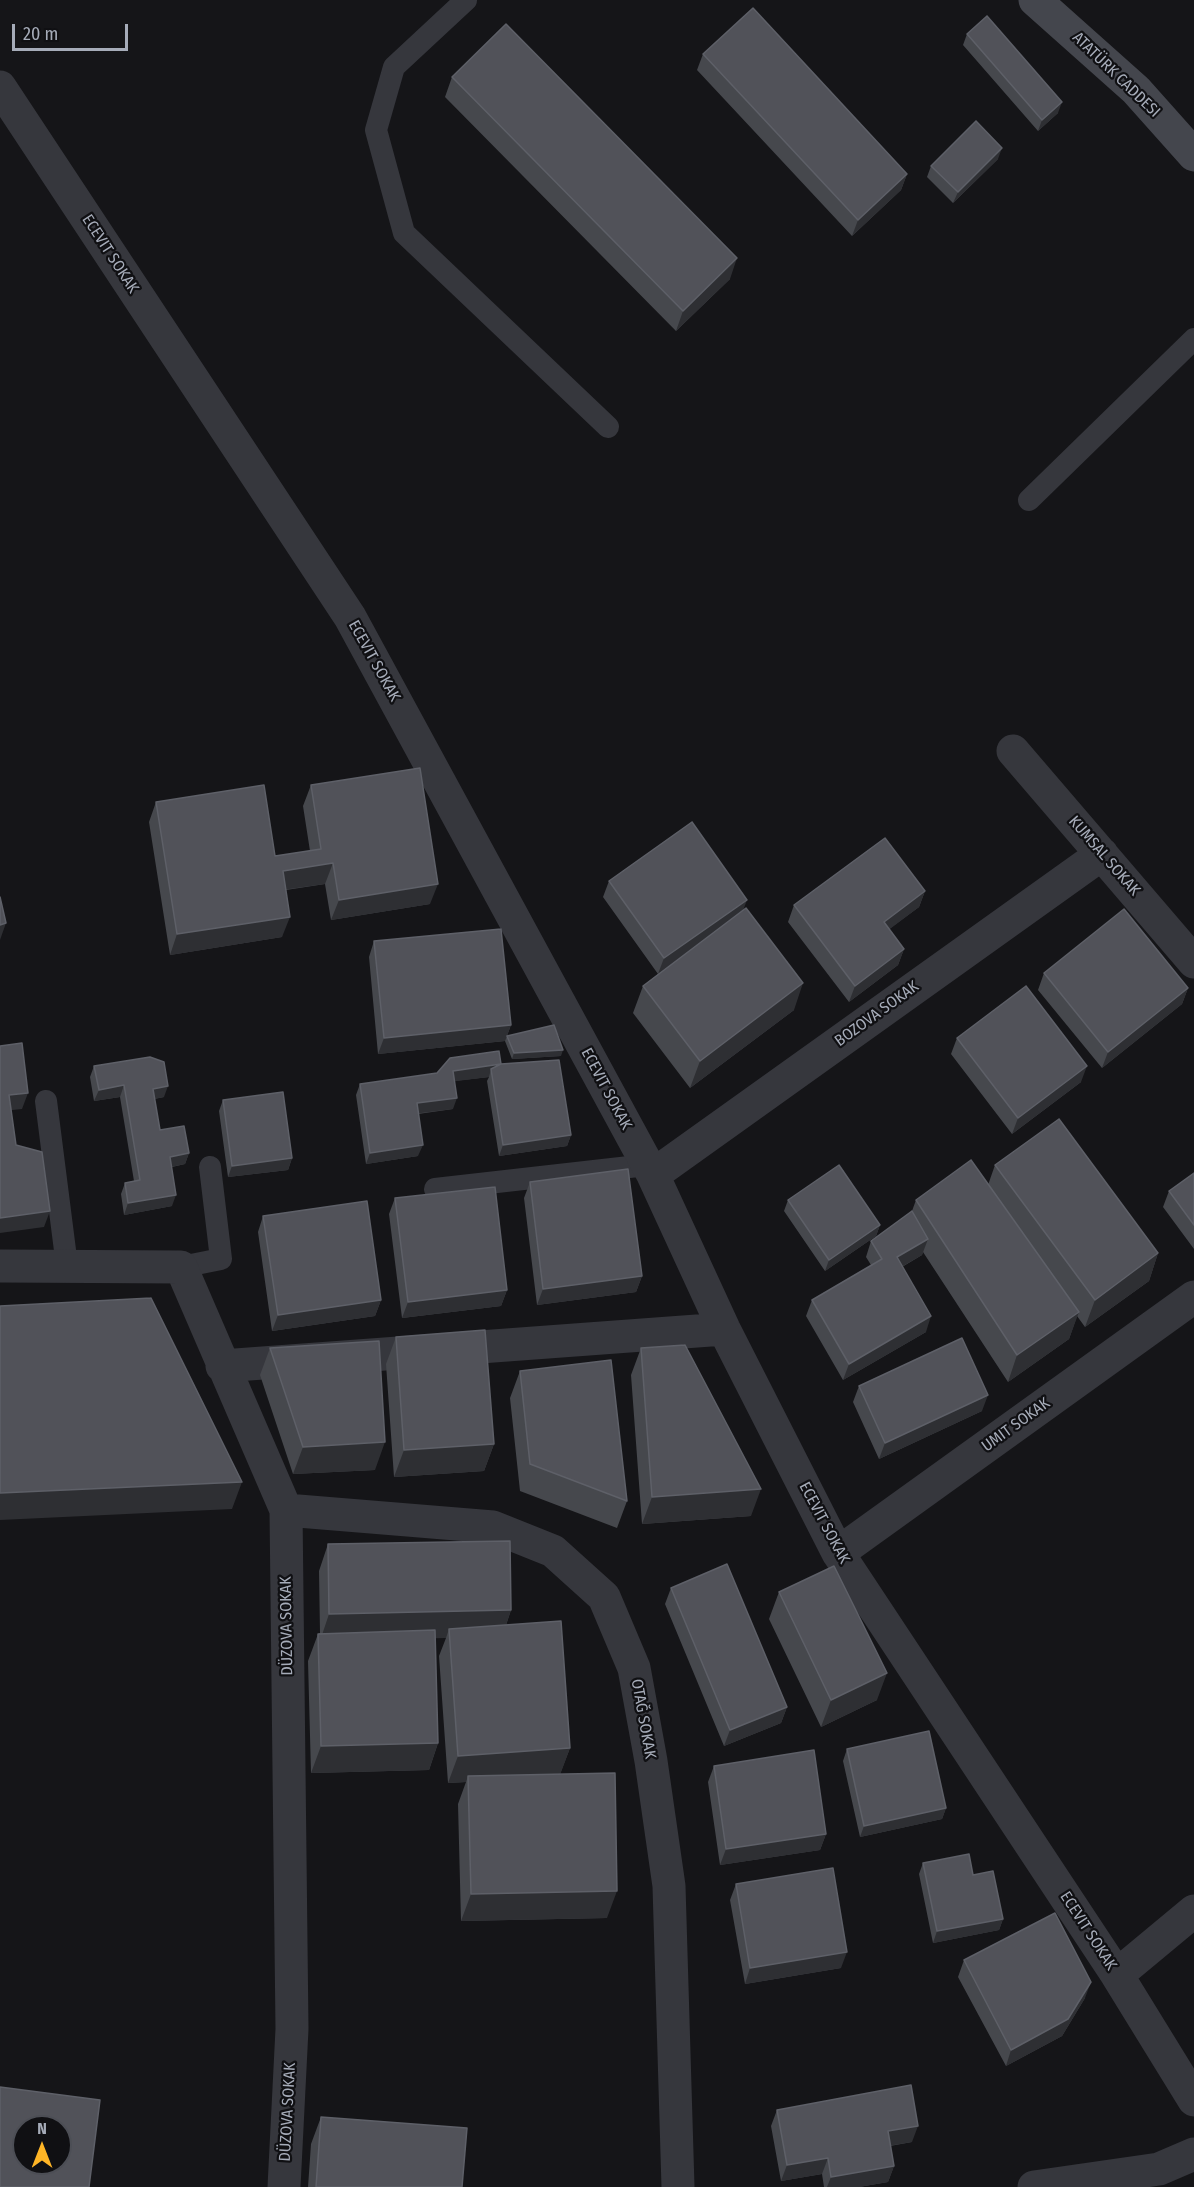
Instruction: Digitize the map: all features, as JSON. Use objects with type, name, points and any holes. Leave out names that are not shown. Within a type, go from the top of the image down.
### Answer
[{"type":"main road","name":"ATATÜRK CADDESI","points":[[1048,4],[1136,90],[1194,155]]},
{"type":"street","name":"ECEVIT SOKAK","points":[[0,87],[350,616],[650,1170],[724,1329],[838,1553],[1117,1975],[1194,2100]]},
{"type":"street","name":"KUMSAL SOKAK","points":[[1013,751],[1194,962]]},
{"type":"street","name":"BOZOVA SOKAK","points":[[650,1170],[1102,854]]},
{"type":"street","points":[[0,1266],[181,1267]]},
{"type":"street","name":"DÜZOVA SOKAK","points":[[181,1267],[286,1510],[292,2029],[284,2187]]},
{"type":"street","name":"UMIT SOKAK","points":[[838,1553],[1194,1297]]},
{"type":"street","points":[[222,1366],[724,1329]]},
{"type":"street","name":"OTAĞ SOKAK","points":[[286,1510],[493,1527],[553,1551],[604,1597],[634,1668],[651,1761],[669,1886],[678,2187]]},
{"type":"street","points":[[1117,1975],[1194,1911]]},
{"type":"street","points":[[1034,2187],[1159,2169],[1194,2154]]},
{"type":"lane","points":[[466,0],[394,67],[376,130],[404,233],[608,427]]},
{"type":"lane","points":[[1029,500],[1194,339]]},
{"type":"lane","points":[[46,1101],[67,1266]]},
{"type":"lane","points":[[181,1267],[221,1259],[210,1167]]},
{"type":"lane","points":[[435,1190],[650,1170]]},
{"type":"building","points":[[753,8],[907,174],[858,220],[703,54]]},
{"type":"building","points":[[987,16],[1062,102],[1042,120],[967,34]]},
{"type":"building","points":[[506,24],[737,258],[683,311],[452,77]]},
{"type":"building","points":[[976,121],[1002,148],[958,192],[931,166]]},
{"type":"building","points":[[420,768],[438,884],[339,900],[333,863],[283,871],[290,917],[177,934],[156,802],[264,785],[275,856],[321,849],[311,785]]},
{"type":"building","points":[[692,822],[747,900],[664,958],[609,881]]},
{"type":"building","points":[[885,838],[925,891],[884,922],[904,949],[855,986],[794,905]]},
{"type":"building","points":[[0,897],[6,923],[0,925]]},
{"type":"building","points":[[746,908],[803,983],[700,1061],[643,986]]},
{"type":"building","points":[[1124,909],[1188,988],[1108,1052],[1044,973]]},
{"type":"building","points":[[501,929],[511,1025],[384,1038],[374,941]]},
{"type":"building","points":[[1026,986],[1087,1066],[1018,1118],[957,1038]]},
{"type":"building","points":[[554,1025],[563,1050],[514,1053],[507,1036]]},
{"type":"building","points":[[22,1043],[28,1093],[9,1095],[16,1145],[42,1152],[50,1211],[0,1218],[0,1046]]},
{"type":"building","points":[[499,1051],[501,1064],[453,1071],[457,1098],[417,1103],[423,1145],[370,1153],[360,1084],[437,1073],[450,1058]]},
{"type":"building","points":[[150,1057],[164,1062],[168,1086],[153,1089],[160,1130],[184,1126],[189,1153],[170,1157],[176,1195],[128,1203],[125,1183],[140,1180],[124,1085],[99,1090],[94,1066]]},
{"type":"building","points":[[559,1060],[571,1135],[503,1145],[491,1069],[501,1064]]},
{"type":"building","points":[[283,1092],[292,1158],[232,1166],[223,1100]]},
{"type":"building","points":[[1059,1119],[1158,1253],[1095,1300],[995,1165]]},
{"type":"building","points":[[971,1160],[1079,1312],[1017,1355],[916,1200]]},
{"type":"building","points":[[839,1165],[880,1225],[829,1260],[788,1200]]},
{"type":"building","points":[[628,1169],[642,1276],[543,1289],[530,1182]]},
{"type":"building","points":[[1194,1173],[1194,1225],[1169,1191]]},
{"type":"building","points":[[495,1187],[507,1290],[408,1302],[395,1198]]},
{"type":"building","points":[[367,1201],[381,1300],[278,1315],[263,1216]]},
{"type":"building","points":[[912,1211],[928,1239],[897,1257],[931,1316],[849,1364],[812,1300],[882,1259],[871,1241]]},
{"type":"building","points":[[151,1298],[242,1482],[0,1493],[0,1306]]},
{"type":"building","points":[[485,1330],[494,1444],[404,1450],[396,1337]]},
{"type":"building","points":[[962,1338],[988,1395],[885,1443],[859,1386]]},
{"type":"building","points":[[379,1341],[385,1442],[303,1447],[270,1348]]},
{"type":"building","points":[[685,1345],[761,1489],[652,1497],[641,1348]]},
{"type":"building","points":[[611,1360],[627,1501],[530,1464],[520,1371]]},
{"type":"building","points":[[510,1541],[511,1610],[329,1614],[328,1544]]},
{"type":"building","points":[[727,1564],[787,1707],[730,1730],[671,1588]]},
{"type":"building","points":[[834,1566],[887,1673],[831,1700],[779,1592]]},
{"type":"building","points":[[561,1621],[570,1748],[458,1756],[449,1629]]},
{"type":"building","points":[[435,1630],[438,1743],[321,1746],[318,1634]]},
{"type":"building","points":[[929,1731],[946,1808],[864,1826],[847,1749]]},
{"type":"building","points":[[814,1750],[826,1834],[726,1849],[714,1766]]},
{"type":"building","points":[[615,1773],[617,1891],[471,1894],[468,1776]]},
{"type":"building","points":[[969,1854],[973,1875],[993,1871],[1003,1919],[937,1931],[923,1863]]},
{"type":"building","points":[[833,1868],[847,1952],[750,1968],[736,1884]]},
{"type":"building","points":[[1055,1913],[1091,1982],[1068,2019],[1011,2050],[964,1960]]},
{"type":"building","points":[[911,2085],[918,2126],[888,2131],[894,2166],[831,2177],[828,2158],[787,2165],[777,2110]]},
{"type":"building","points":[[0,2087],[100,2100],[89,2187],[0,2187]]},
{"type":"building","points":[[321,2117],[467,2128],[462,2187],[316,2187]]}]
